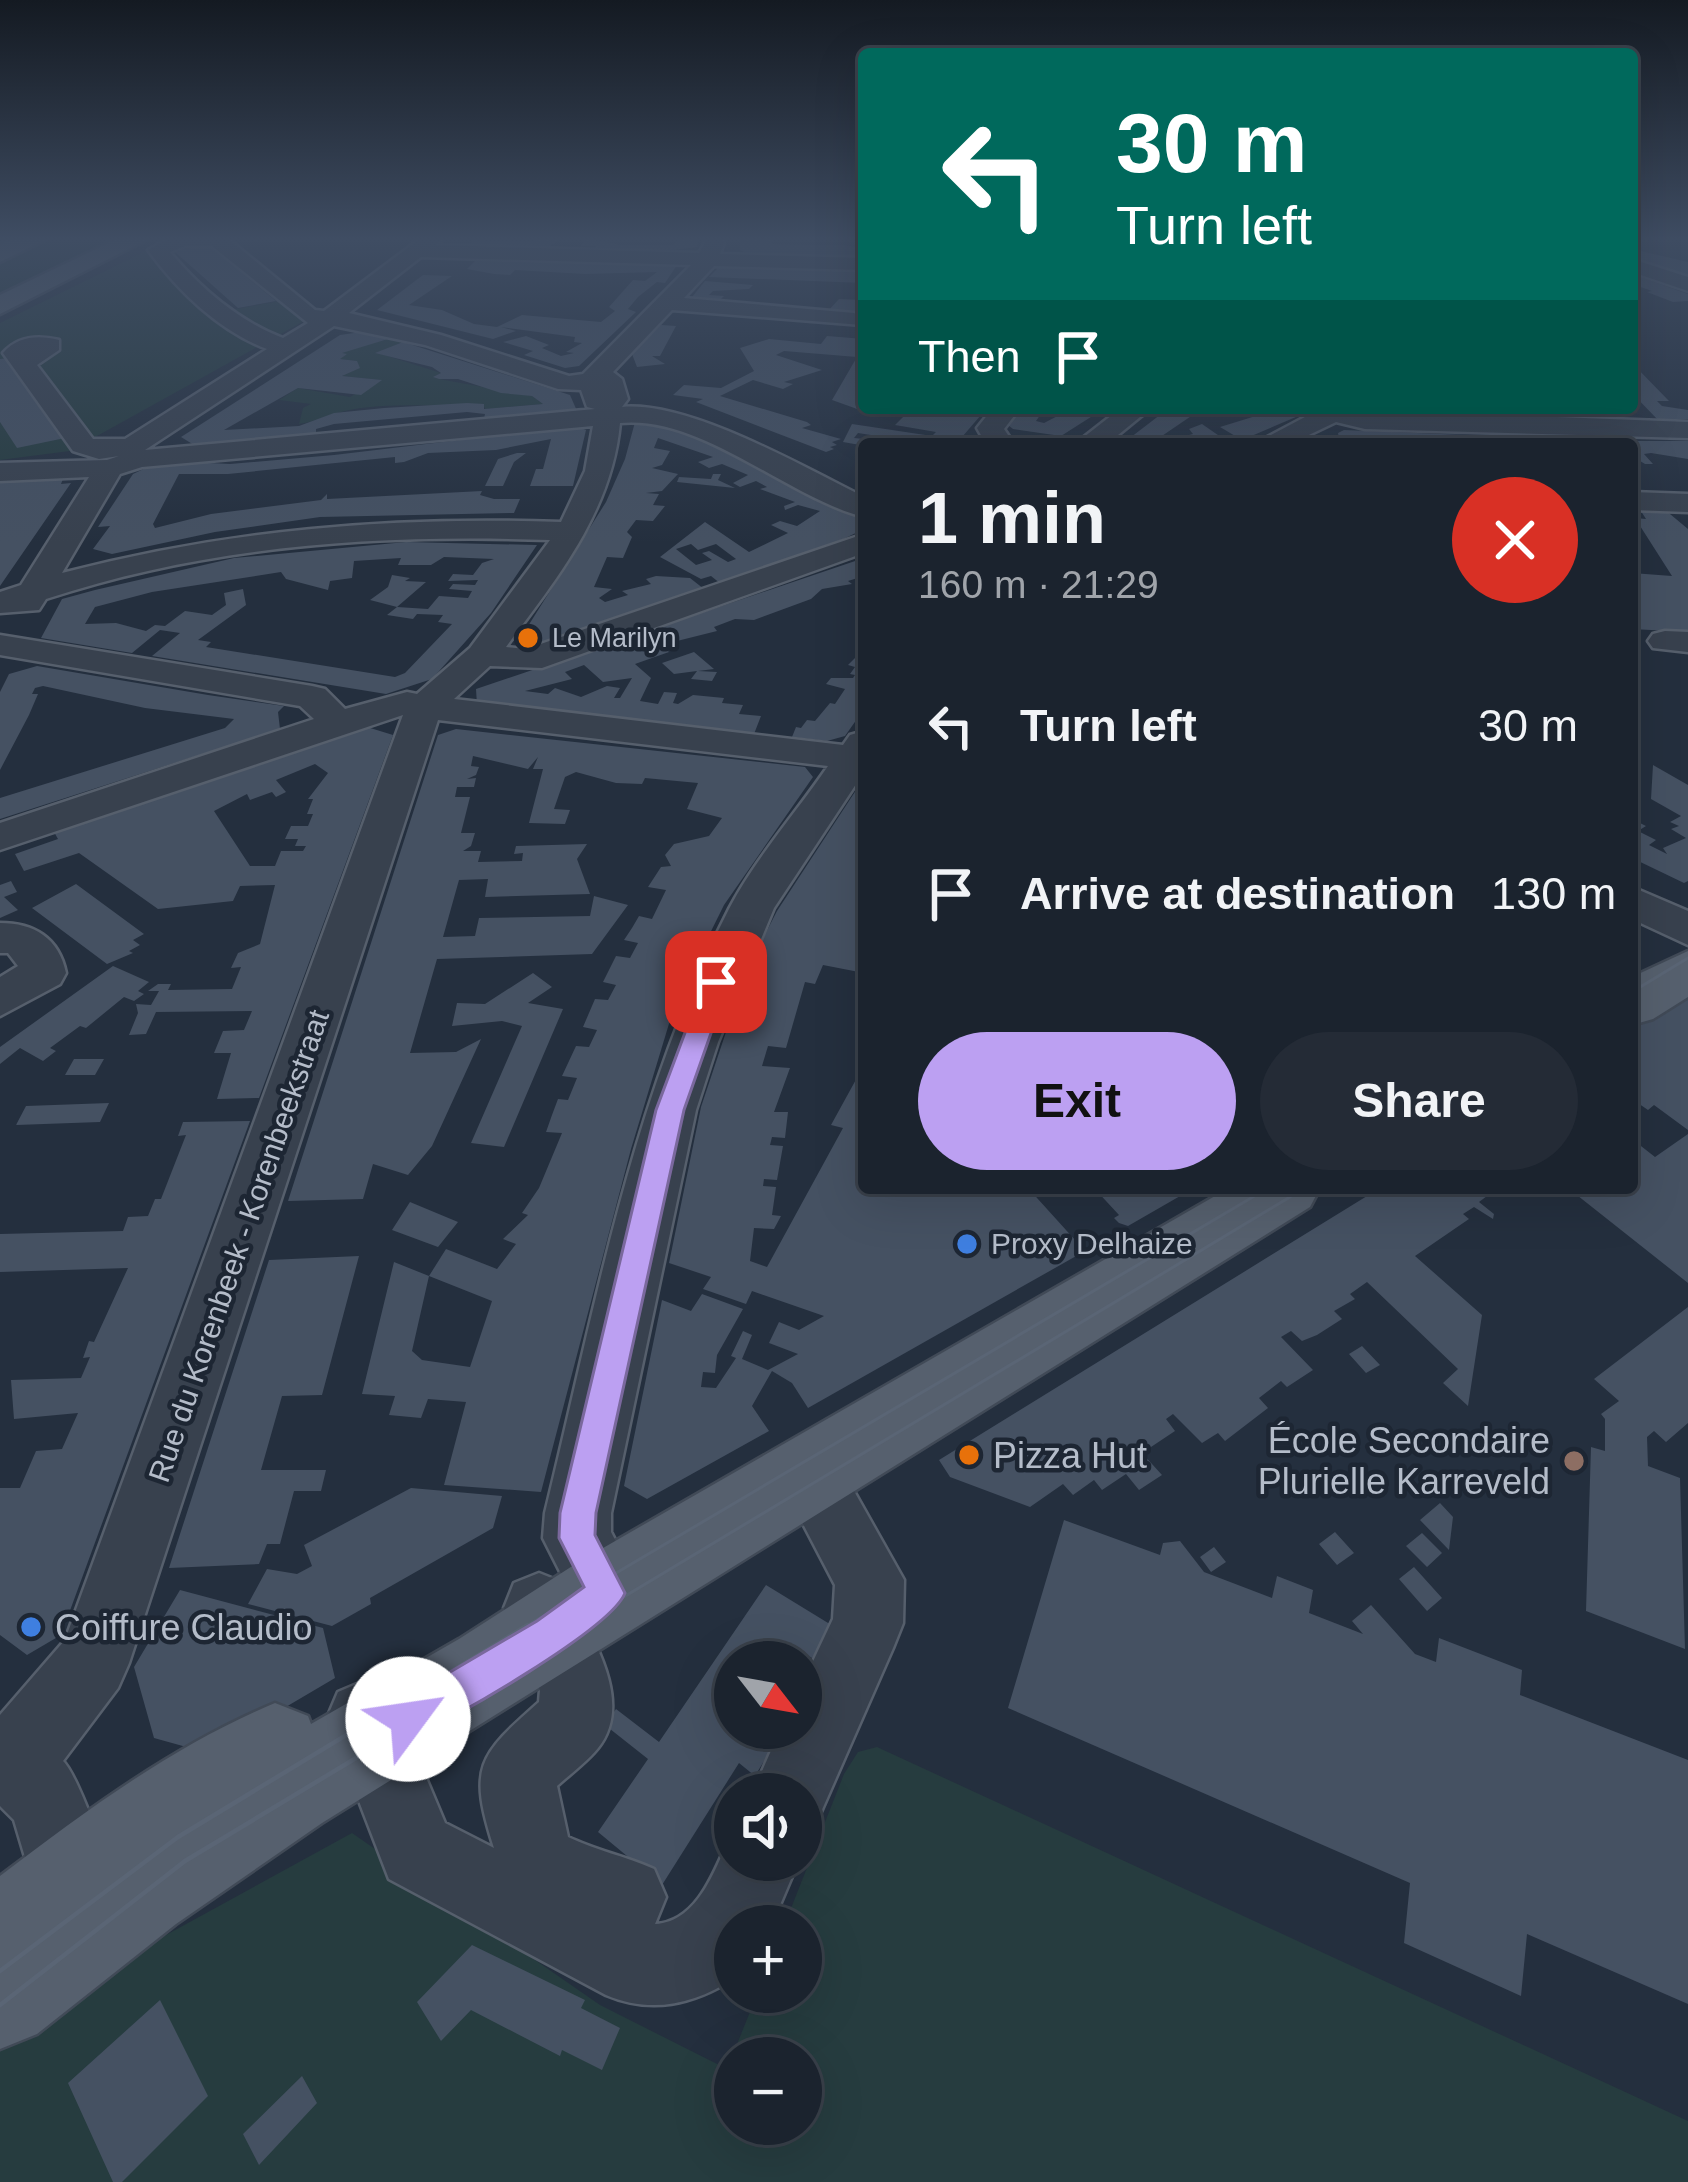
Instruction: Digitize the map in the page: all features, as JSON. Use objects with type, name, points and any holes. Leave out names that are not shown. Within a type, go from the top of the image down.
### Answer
[{"type":"main road","points":[[1638,971],[1688,942]]},
{"type":"main road","points":[[1638,1000],[1688,971]]},
{"type":"main road","points":[[0,1997],[51,1917],[184,1857],[364,1720],[809,1474],[1276,1194]]},
{"type":"street","points":[[262,340],[285,346]]},
{"type":"street","points":[[295,340],[110,456],[1,647],[312,697],[338,722]]},
{"type":"street","points":[[432,340],[567,384],[692,414],[779,448],[858,487]]},
{"type":"street","points":[[424,707],[482,656],[567,532],[599,471],[608,359],[627,340]]},
{"type":"street","points":[[24,363],[82,445],[110,456]]},
{"type":"street","points":[[0,472],[603,392],[760,455],[858,505]]},
{"type":"street","points":[[132,412],[142,422],[162,424]]},
{"type":"street","points":[[996,438],[990,428],[1002,414]]},
{"type":"street","points":[[1097,438],[1130,414]]},
{"type":"street","points":[[1304,438],[1334,414]]},
{"type":"street","points":[[1346,414],[1365,421],[1688,430]]},
{"type":"street","points":[[1637,414],[1652,430]]},
{"type":"street","points":[[1638,501],[1688,503]]},
{"type":"street","points":[[0,603],[187,552],[321,532],[455,525],[567,532]]},
{"type":"street","points":[[482,656],[529,659],[858,545]]},
{"type":"street","points":[[0,837],[392,706],[858,754]]},
{"type":"street","name":"Rue du Korenbeek - Korenbeekstraat","points":[[6,1758],[93,1663],[424,707]]},
{"type":"street","points":[[626,1897],[609,1898],[538,1864],[523,1819],[518,1772],[574,1720],[576,1689],[564,1608],[578,1513],[670,1110],[739,931],[858,757]]},
{"type":"street","points":[[1638,904],[1688,930]]},
{"type":"street","points":[[0,938],[20,938],[40,958],[43,973],[0,999]]},
{"type":"street","points":[[800,1773],[868,1623],[870,1580],[809,1474]]},
{"type":"street","points":[[364,1720],[417,1851],[635,1966],[671,1968],[708,1951],[731,1921],[750,1881]]},
{"type":"street","points":[[6,1758],[47,1799],[51,1917]]},
{"type":"green space","points":[[0,340],[270,340],[70,451],[0,460]]},
{"type":"green space","points":[[385,340],[403,342],[378,353],[441,373],[434,377],[439,379],[532,396],[543,404],[485,409],[483,404],[375,407],[299,424],[303,408],[311,404],[279,400],[298,388],[350,397],[380,380],[342,376],[359,368],[356,361],[340,359],[344,351]]},
{"type":"green space","points":[[877,1747],[1688,2121],[1688,2182],[0,2182],[0,2040],[42,2003],[352,1833],[600,2005],[714,2062],[714,2145],[822,2145],[822,2037],[740,2037],[750,2013],[822,2013],[822,1905],[792,1905],[802,1881],[822,1881],[822,1830],[858,1752]]},
{"type":"building","points":[[332,340],[385,340],[342,353],[347,354],[340,359],[357,361],[360,368],[342,376],[382,380],[361,395],[298,388],[224,430],[299,426],[334,413],[384,408],[543,404],[532,396],[439,379],[433,377],[441,373],[432,367],[375,353],[403,342],[570,395],[577,411],[484,419],[485,414],[467,412],[334,424],[316,429],[316,434],[194,445],[181,437]]},
{"type":"building","points":[[536,340],[561,356],[574,353],[566,352],[582,343],[574,342],[607,340],[579,366],[565,368],[524,355],[533,351],[503,342]]},
{"type":"building","points":[[646,340],[669,340],[660,356],[652,356],[665,364],[637,367],[632,354]]},
{"type":"building","points":[[766,340],[821,344],[824,340],[858,340],[858,409],[832,400],[857,357],[784,351],[776,355],[822,370],[784,382],[793,384],[783,389],[753,380],[720,396],[807,422],[811,425],[802,428],[841,439],[832,442],[837,445],[826,452],[696,402],[703,399],[673,395],[684,385],[721,388],[754,371],[740,348]]},
{"type":"building","points":[[8,358],[65,438],[17,448],[0,422],[0,359]]},
{"type":"building","points":[[1638,369],[1669,401],[1657,401],[1662,406],[1688,410],[1688,419],[1658,420],[1638,399]]},
{"type":"building","points":[[906,414],[982,414],[961,438],[858,433],[854,438],[858,445],[843,442],[852,424],[932,436],[936,432],[895,425]]},
{"type":"building","points":[[1016,414],[1041,414],[1036,421],[1044,423],[1061,414],[1096,414],[1061,436],[1008,425]]},
{"type":"building","points":[[1161,414],[1194,414],[1159,438],[1130,438]]},
{"type":"building","points":[[1262,414],[1303,414],[1247,438],[1220,427]]},
{"type":"building","points":[[1448,414],[1620,414],[1626,420]]},
{"type":"building","points":[[647,419],[755,462],[858,517],[858,532],[821,550],[721,584],[711,576],[701,579],[660,557],[705,522],[749,552],[788,533],[771,525],[780,521],[797,526],[820,511],[798,505],[785,510],[784,506],[795,502],[760,489],[767,487],[756,481],[740,487],[733,483],[748,475],[722,464],[709,468],[698,462],[713,457],[658,438],[654,448],[670,451],[662,465],[652,468],[678,474],[662,491],[646,493],[659,494],[653,505],[665,506],[653,521],[636,520],[627,532],[632,537],[623,558],[607,557],[594,587],[612,589],[599,598],[605,602],[628,595],[622,591],[651,584],[646,579],[656,576],[690,578],[704,589],[531,647],[518,642],[606,502],[635,422]],"holes":[[[691,544],[698,550],[716,544],[736,559],[728,562],[709,551],[702,553],[712,560],[696,565],[676,549]]]},
{"type":"building","points":[[1202,424],[1222,438],[1177,438],[1193,434],[1189,429]]},
{"type":"building","points":[[576,426],[586,430],[573,486],[530,486],[536,469],[543,469],[551,439],[496,450],[428,453],[395,463],[395,457],[228,474],[179,474],[153,524],[155,528],[211,514],[321,500],[327,494],[327,499],[482,491],[480,495],[494,499],[520,499],[514,513],[320,517],[215,532],[112,554],[93,549],[110,526],[98,527],[133,474],[156,463],[210,459],[209,463],[230,464],[334,455]]},
{"type":"building","points":[[1344,430],[1538,438],[1339,438]]},
{"type":"building","points":[[1638,441],[1688,441],[1688,459],[1651,453],[1644,454],[1653,464],[1638,460]]},
{"type":"building","points":[[526,453],[514,462],[503,486],[485,486],[498,459]]},
{"type":"building","points":[[721,474],[718,480],[735,488],[677,482],[679,477],[711,479]]},
{"type":"building","points":[[64,476],[61,484],[71,483],[0,586],[0,483]]},
{"type":"building","points":[[1639,508],[1664,509],[1688,529],[1688,632],[1638,629],[1638,573],[1672,576],[1638,523],[1638,518],[1646,519]]},
{"type":"building","points":[[406,542],[537,545],[491,613],[432,679],[386,694],[152,656],[180,633],[160,630],[132,653],[41,638],[62,599],[234,558]],"holes":[[[444,557],[494,559],[482,563],[473,575],[453,574],[448,581],[478,580],[475,585],[453,584],[449,589],[472,591],[468,598],[439,596],[428,609],[397,607],[387,615],[413,619],[417,614],[443,615],[438,622],[452,624],[405,673],[395,677],[206,647],[211,642],[198,640],[246,605],[243,589],[224,593],[226,605],[212,615],[185,611],[165,626],[146,631],[116,623],[85,624],[95,607],[152,592],[281,572],[286,579],[328,590],[330,581],[352,578],[354,561],[401,558],[398,565],[431,565]]]},
{"type":"building","points":[[858,560],[858,578],[848,581],[852,584],[822,589],[811,599],[754,620],[735,619],[714,627],[717,631],[661,645],[669,652],[635,664],[651,678],[640,701],[658,704],[664,692],[677,693],[673,703],[678,704],[693,695],[724,698],[722,703],[743,705],[739,714],[761,716],[754,734],[477,705],[476,689]],"holes":[[[584,665],[603,682],[632,678],[620,698],[614,698],[620,688],[607,686],[581,697],[555,688],[548,694],[525,691],[572,679],[565,672]]]},
{"type":"building","points":[[392,575],[426,582],[397,607],[370,600],[388,587]]},
{"type":"building","points":[[694,652],[714,669],[698,671],[717,672],[712,681],[691,679],[697,671],[674,674],[662,663]]},
{"type":"building","points":[[858,655],[858,718],[845,736],[827,741],[792,737],[796,727],[815,721],[830,703],[835,704],[845,689],[826,684],[831,678],[853,678],[850,674],[855,667],[848,665]]},
{"type":"building","points":[[37,666],[284,706],[278,712],[280,729],[0,819],[0,798],[225,728],[234,719],[145,708],[43,686],[35,688],[32,694],[38,694],[0,770],[0,692],[9,674]]},
{"type":"building","points":[[367,727],[393,735],[259,1098],[217,1099],[231,1053],[214,1053],[223,1031],[244,1030],[252,1011],[156,1012],[146,1034],[129,1035],[138,1013],[136,1004],[151,1005],[159,991],[148,991],[158,984],[171,984],[168,990],[232,989],[241,967],[231,968],[238,953],[260,944],[275,885],[240,886],[233,901],[158,909],[79,853],[24,871],[15,854],[58,839],[54,832]],"holes":[[[315,764],[328,773],[308,799],[313,799],[308,826],[291,826],[285,839],[298,839],[295,846],[306,846],[303,851],[281,851],[275,866],[250,866],[214,811],[247,794],[250,800],[272,792],[276,797],[286,792],[276,780]]]},
{"type":"building","points":[[456,729],[805,767],[813,777],[724,905],[675,1004],[631,1149],[541,1492],[444,1485],[466,1402],[428,1399],[421,1418],[389,1415],[395,1396],[362,1394],[394,1262],[429,1276],[446,1249],[497,1269],[516,1244],[503,1239],[528,1215],[522,1213],[539,1188],[562,1133],[546,1132],[552,1115],[558,1099],[568,1100],[577,1078],[562,1076],[576,1046],[589,1047],[597,1030],[583,1027],[595,999],[608,1000],[616,985],[603,982],[616,956],[630,958],[638,943],[624,940],[639,916],[652,919],[666,890],[648,887],[661,867],[671,866],[665,855],[674,844],[709,836],[722,818],[687,809],[698,783],[645,778],[642,784],[616,783],[576,772],[565,777],[554,809],[570,810],[565,824],[529,823],[543,769],[533,769],[538,757],[528,769],[473,756],[471,766],[479,767],[467,779],[476,778],[474,787],[457,787],[455,797],[470,797],[461,833],[475,833],[471,846],[463,851],[481,851],[478,862],[522,861],[523,853],[514,854],[516,846],[587,844],[577,859],[590,894],[485,897],[488,879],[459,880],[443,937],[475,936],[479,918],[590,916],[594,896],[628,905],[592,954],[437,959],[410,1053],[456,1052],[481,1039],[432,1146],[408,1175],[373,1164],[363,1199],[288,1201],[438,735]],"holes":[[[429,1276],[492,1301],[470,1367],[422,1360],[412,1351]]]},
{"type":"building","points":[[1653,765],[1688,785],[1688,881],[1684,883],[1638,861],[1638,831],[1656,840],[1649,845],[1667,854],[1663,848],[1686,838],[1671,829],[1679,826],[1670,822],[1681,816],[1651,799]]},
{"type":"building","points":[[858,787],[858,972],[823,965],[815,984],[805,982],[786,1048],[768,1046],[762,1066],[790,1068],[774,1112],[788,1112],[785,1138],[772,1137],[770,1145],[783,1146],[777,1180],[764,1179],[763,1186],[776,1187],[772,1215],[781,1216],[774,1229],[754,1228],[750,1261],[767,1267],[843,1128],[831,1125],[858,1076],[858,1194],[1033,1194],[1085,1251],[808,1408],[792,1383],[772,1371],[752,1406],[769,1431],[647,1499],[624,1486],[662,1300],[691,1311],[702,1294],[743,1309],[717,1355],[715,1373],[703,1372],[701,1387],[716,1388],[736,1358],[731,1356],[743,1331],[752,1335],[742,1359],[768,1370],[798,1354],[769,1343],[779,1322],[799,1330],[824,1316],[752,1291],[746,1304],[703,1289],[711,1277],[669,1263],[701,1107],[746,972],[777,911]]},
{"type":"building","points":[[11,881],[17,892],[4,897],[18,910],[0,918],[0,885]]},
{"type":"building","points":[[76,884],[144,934],[133,940],[140,945],[129,951],[133,953],[107,964],[32,908]]},
{"type":"building","points":[[113,966],[149,982],[138,991],[144,994],[134,1001],[124,997],[86,1028],[80,1026],[50,1048],[56,1051],[43,1061],[20,1048],[0,1064],[0,1047]]},
{"type":"building","points":[[533,973],[552,987],[528,1003],[563,1009],[504,1147],[471,1143],[522,1026],[502,1021],[452,1026],[457,1003],[485,1004]]},
{"type":"building","points":[[1688,994],[1688,1130],[1654,1105],[1648,1110],[1638,1103],[1638,1025]]},
{"type":"building","points":[[74,1059],[104,1059],[95,1075],[65,1075]]},
{"type":"building","points":[[109,1103],[100,1122],[16,1125],[26,1106]]},
{"type":"building","points":[[250,1121],[61,1635],[27,1655],[0,1635],[0,1488],[20,1488],[36,1451],[62,1449],[78,1413],[14,1419],[11,1380],[81,1378],[90,1357],[83,1358],[89,1341],[94,1342],[128,1268],[0,1272],[0,1234],[123,1231],[128,1217],[148,1216],[155,1199],[161,1199],[186,1135],[178,1136],[183,1122]]},
{"type":"building","points":[[1688,1134],[1688,1283],[1576,1194],[1638,1194],[1638,1144],[1655,1157]]},
{"type":"building","points":[[1100,1194],[1184,1194],[1128,1226],[1114,1218],[1119,1215]]},
{"type":"building","points":[[1370,1194],[1490,1194],[1479,1202],[1494,1214],[1493,1219],[1474,1207],[1463,1214],[1469,1219],[1415,1256],[1482,1315],[1468,1406],[1443,1383],[1458,1369],[1367,1282],[1350,1294],[1355,1299],[1334,1311],[1342,1319],[1317,1335],[1302,1341],[1291,1331],[1281,1337],[1313,1370],[1287,1387],[1281,1381],[1259,1398],[1268,1408],[1225,1441],[1218,1433],[1202,1443],[1173,1414],[1166,1419],[1175,1431],[1142,1453],[1162,1475],[1139,1490],[1126,1474],[1102,1490],[1094,1480],[1073,1495],[1063,1484],[1030,1507],[950,1477],[939,1460]]},
{"type":"building","points":[[410,1202],[458,1222],[438,1247],[392,1230]]},
{"type":"building","points":[[359,1256],[322,1395],[282,1396],[261,1470],[326,1470],[321,1491],[294,1491],[280,1544],[267,1544],[259,1564],[169,1568],[269,1260]]},
{"type":"building","points":[[1688,1307],[1688,1423],[1666,1442],[1654,1431],[1647,1437],[1648,1466],[1680,1478],[1685,1649],[1586,1611],[1591,1447],[1605,1451],[1601,1414],[1619,1401],[1594,1379]]},
{"type":"building","points":[[1362,1346],[1380,1365],[1366,1373],[1349,1354]]},
{"type":"building","points":[[411,1488],[502,1496],[493,1528],[370,1598],[371,1604],[332,1626],[248,1604],[267,1569],[297,1574],[312,1566],[304,1545]]},
{"type":"building","points":[[1440,1503],[1453,1517],[1449,1550],[1420,1520]]},
{"type":"building","points":[[1064,1520],[1160,1555],[1163,1543],[1180,1541],[1204,1572],[1272,1598],[1277,1576],[1313,1590],[1309,1613],[1363,1634],[1352,1621],[1371,1605],[1415,1654],[1436,1662],[1439,1638],[1522,1670],[1520,1695],[1688,1760],[1688,2004],[1527,1934],[1521,1996],[1404,1943],[1410,1883],[1008,1708]]},
{"type":"building","points":[[1335,1532],[1354,1553],[1337,1565],[1319,1544]]},
{"type":"building","points":[[1422,1533],[1442,1553],[1427,1567],[1406,1546]]},
{"type":"building","points":[[1214,1547],[1226,1562],[1211,1572],[1200,1557]]},
{"type":"building","points":[[1414,1567],[1442,1598],[1427,1611],[1399,1579]]},
{"type":"building","points":[[766,1585],[833,1626],[822,1643],[728,1641]]},
{"type":"building","points":[[180,1590],[323,1628],[335,1678],[208,1753],[154,1738],[134,1667]]},
{"type":"building","points":[[714,1661],[714,1749],[771,1749],[757,1773],[739,1763],[733,1773],[714,1773],[714,1803],[662,1885],[598,1832],[648,1759],[605,1725],[616,1709],[659,1742]]},
{"type":"building","points":[[472,1945],[585,2000],[581,2008],[620,2028],[602,2070],[562,2050],[560,2056],[471,2010],[441,2041],[417,2002]]},
{"type":"building","points":[[160,2000],[208,2096],[122,2182],[113,2182],[68,2083]]},
{"type":"building","points":[[302,2076],[317,2103],[259,2165],[243,2134]]},
{"type":"tram line","points":[[1638,988],[1688,958]]},
{"type":"tram line","points":[[525,1627],[1258,1194]]},
{"type":"tram line","points":[[572,1628],[1295,1194]]},
{"type":"tram line","points":[[0,2005],[185,1861],[577,1625]]},
{"type":"tram line","points":[[0,1971],[178,1837],[525,1627]]},
{"type":"place","name":"Le Marilyn","points":[[528,638]]},
{"type":"place","name":"Proxy Delhaize","points":[[967,1244]]},
{"type":"place","name":"Pizza Hut","points":[[969,1455]]},
{"type":"place","name":"École Secondaire Plurielle Karreveld","points":[[1574,1461]]},
{"type":"place","name":"Coiffure Claudio","points":[[31,1627]]},
{"type":"route","points":[[408,1719],[551,1634],[607,1593],[577,1538],[578,1513],[670,1110],[716,982]]}]
